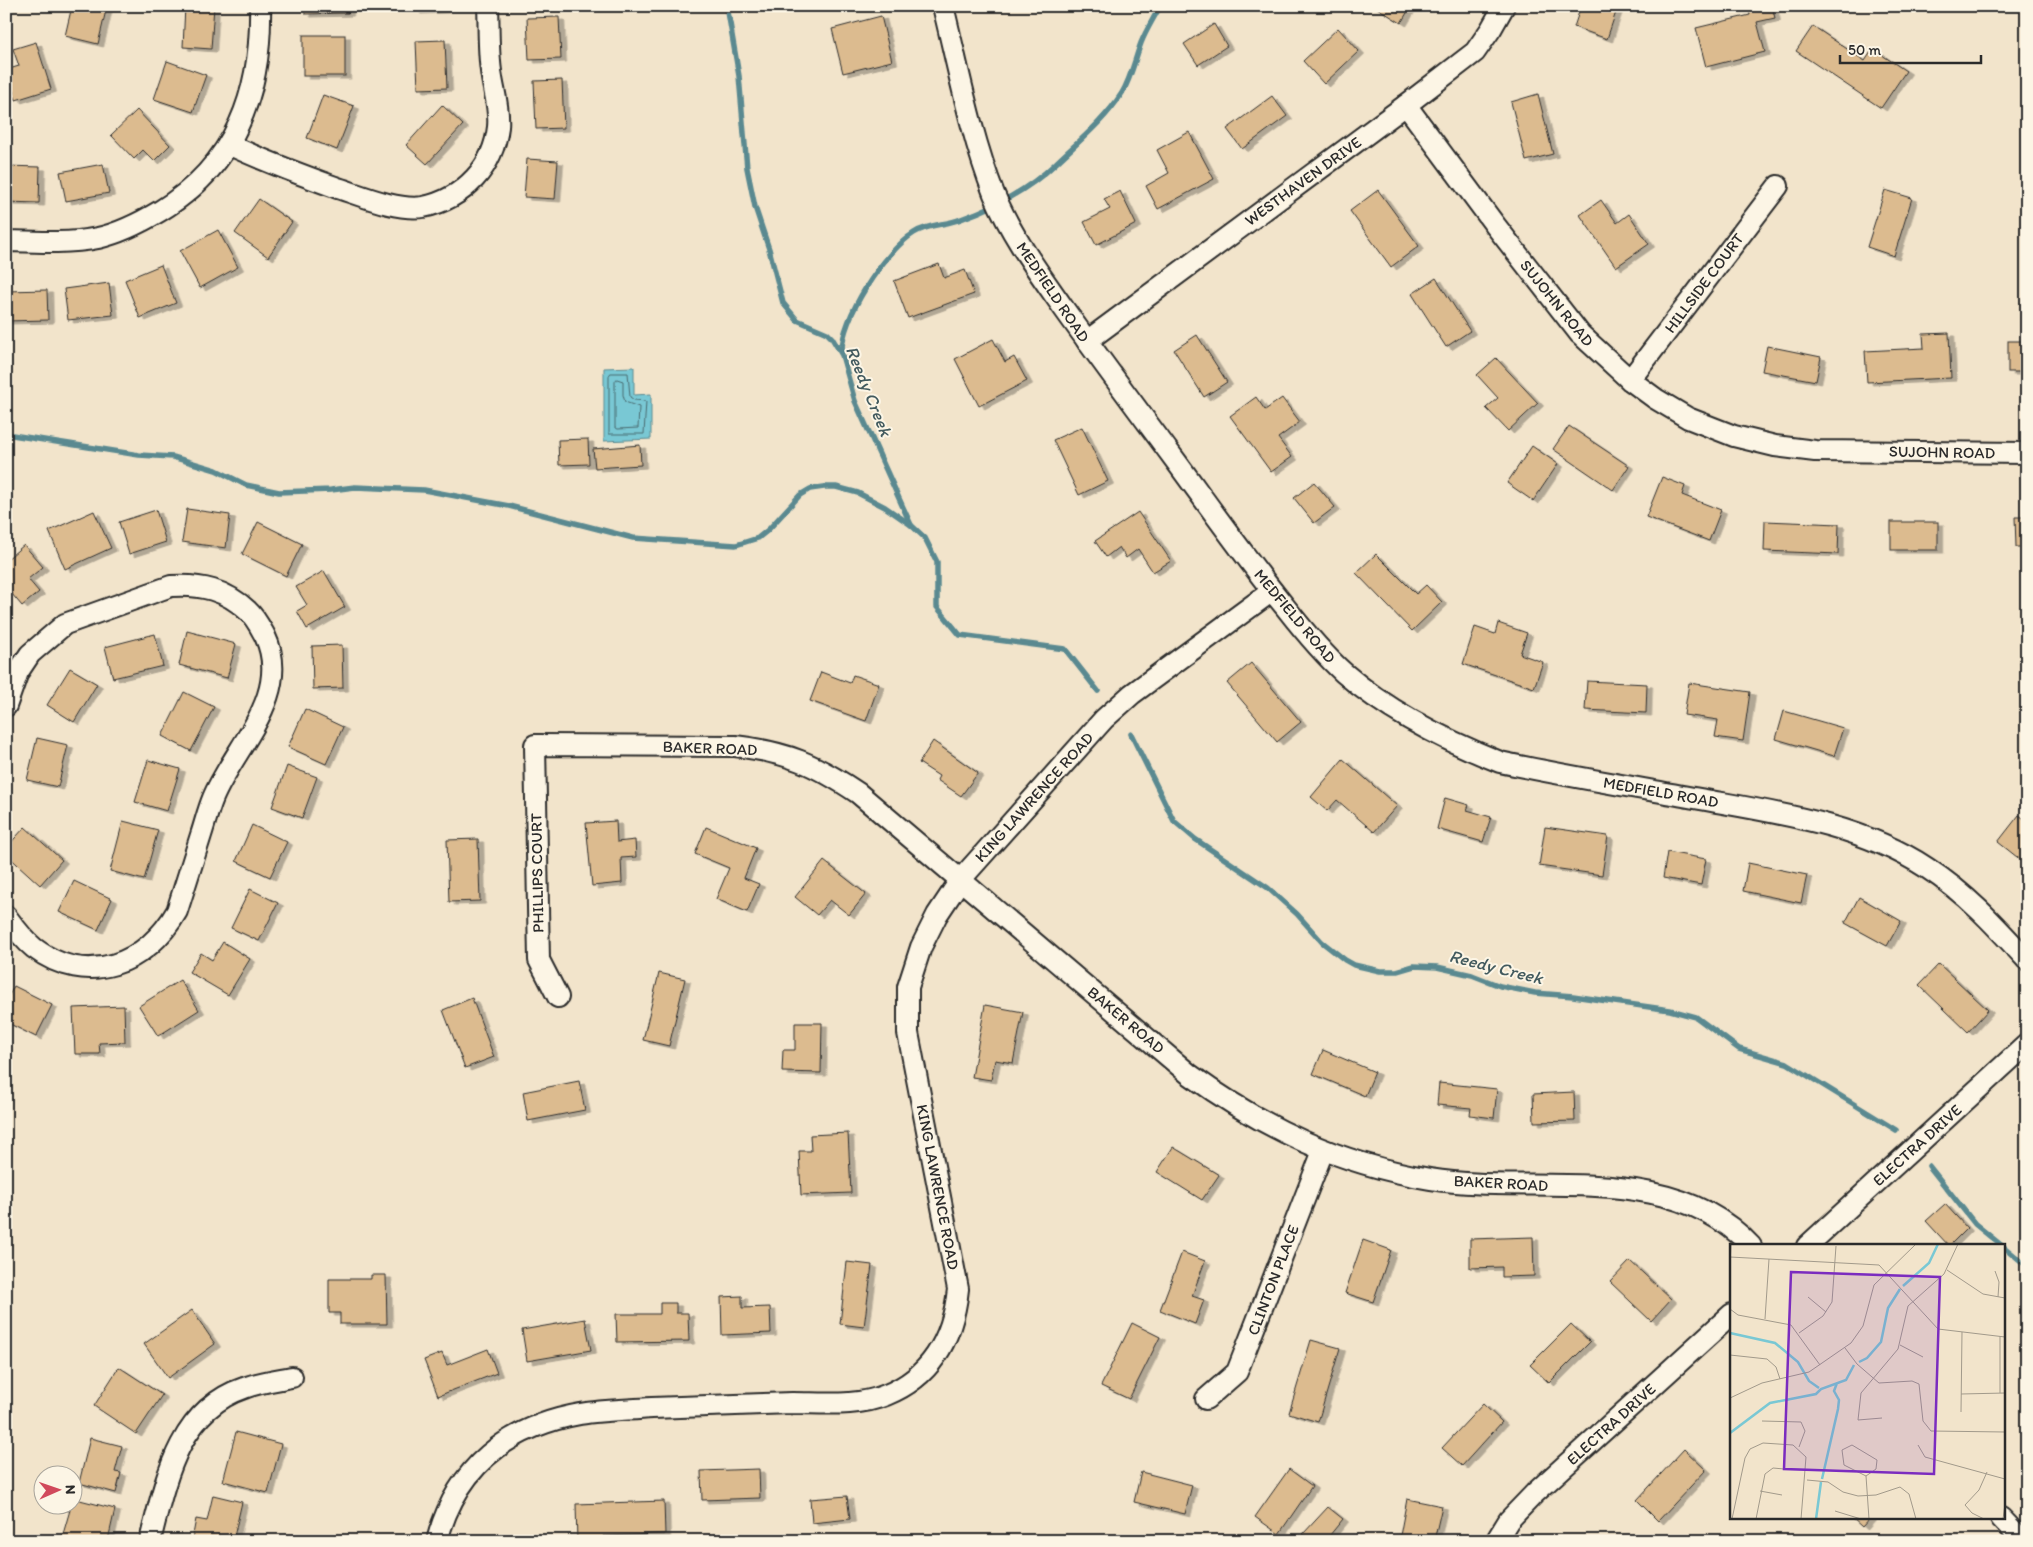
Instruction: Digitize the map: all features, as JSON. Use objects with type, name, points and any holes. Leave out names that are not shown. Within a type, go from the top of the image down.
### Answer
[{"type":"street","points":[[6,241],[62,242],[98,238],[134,226],[175,202],[201,180],[230,145],[242,118],[257,62],[260,6]]},
{"type":"street","points":[[230,145],[267,163],[370,199],[403,206],[422,207],[445,201],[468,186],[486,163],[494,147],[498,128],[498,111],[490,71],[488,6]]},
{"type":"street","name":"MEDFIELD ROAD","points":[[943,6],[981,156],[994,194],[1010,228],[1087,341],[1272,590],[1321,651],[1344,673],[1368,693],[1411,721],[1457,745],[1500,762],[1785,814],[1872,840],[1897,851],[1926,868],[1956,890],[1980,910],[2027,960]]},
{"type":"street","name":"WESTHAVEN DRIVE","points":[[1087,341],[1406,105],[1474,52],[1491,29],[1504,6]]},
{"type":"street","name":"SUJOHN ROAD","points":[[1406,105],[1495,226],[1580,334],[1630,380],[1656,399],[1688,418],[1734,436],[1775,446],[1815,451],[2027,453]]},
{"type":"street","name":"HILLSIDE COURT","points":[[1630,380],[1778,186]]},
{"type":"street","points":[[6,706],[18,672],[30,654],[65,624],[171,586],[205,587],[237,601],[250,612],[260,626],[272,658],[272,676],[268,699],[213,798],[177,911],[169,926],[158,939],[130,959],[114,965],[78,967],[64,964],[34,947],[6,916]]},
{"type":"street","name":"KING LAWRENCE ROAD","points":[[436,1541],[447,1509],[476,1465],[512,1437],[548,1422],[580,1414],[614,1410],[856,1402],[886,1395],[906,1384],[929,1365],[942,1348],[951,1329],[956,1311],[958,1289],[908,1033],[908,987],[921,947],[937,915],[961,879],[1104,719],[1132,694],[1272,590]]},
{"type":"street","name":"BAKER ROAD","points":[[535,746],[735,746],[786,755],[818,768],[858,793],[1190,1074],[1244,1112],[1323,1151],[1387,1170],[1430,1179],[1469,1183],[1629,1188],[1657,1193],[1682,1201],[1709,1213],[1724,1222],[1749,1244]]},
{"type":"street","name":"PHILLIPS COURT","points":[[535,746],[539,960],[558,997]]},
{"type":"street","name":"ELECTRA DRIVE","points":[[1809,1244],[2027,1044]]},
{"type":"street","name":"CLINTON PLACE","points":[[1206,1398],[1237,1372],[1323,1151]]},
{"type":"street","name":"ELECTRA DRIVE","points":[[1496,1541],[1510,1520],[1535,1493],[1730,1316]]},
{"type":"street","points":[[150,1541],[174,1456],[190,1428],[221,1399],[242,1388],[292,1377]]},
{"type":"street","points":[[2003,1520],[2023,1541]]},
{"type":"water","points":[[634,367],[634,395],[651,394],[651,439],[604,441],[604,368]]},
{"type":"building","points":[[72,6],[107,6],[98,44],[65,36]]},
{"type":"building","points":[[185,6],[214,6],[211,49],[183,47]]},
{"type":"building","points":[[304,6],[348,6],[348,13],[305,14]]},
{"type":"building","points":[[415,6],[444,6],[444,10],[415,11]]},
{"type":"building","points":[[1374,6],[1411,6],[1401,23]]},
{"type":"building","points":[[1581,6],[1618,6],[1607,39],[1574,27]]},
{"type":"building","points":[[1748,6],[1772,6],[1775,18],[1757,22],[1765,52],[1706,67],[1696,28],[1750,15]]},
{"type":"building","points":[[881,16],[892,61],[843,73],[832,29]]},
{"type":"building","points":[[559,17],[561,59],[529,60],[527,18]]},
{"type":"building","points":[[1214,24],[1227,46],[1198,65],[1184,44]]},
{"type":"building","points":[[1813,26],[1865,61],[1873,49],[1906,71],[1881,108],[1796,51]]},
{"type":"building","points":[[1338,28],[1359,51],[1324,84],[1303,61]]},
{"type":"building","points":[[303,35],[345,35],[345,76],[303,76]]},
{"type":"building","points":[[445,40],[447,88],[418,89],[416,41]]},
{"type":"building","points":[[36,42],[51,89],[16,100],[6,70],[19,66],[13,49]]},
{"type":"building","points":[[167,61],[206,75],[193,112],[154,99]]},
{"type":"building","points":[[562,80],[564,128],[536,129],[534,81]]},
{"type":"building","points":[[1538,94],[1553,154],[1526,161],[1511,102]]},
{"type":"building","points":[[323,95],[354,106],[337,150],[307,138]]},
{"type":"building","points":[[1272,96],[1287,116],[1242,149],[1227,129]]},
{"type":"building","points":[[442,105],[463,125],[427,164],[406,145]]},
{"type":"building","points":[[137,110],[170,145],[154,161],[143,150],[134,159],[111,135]]},
{"type":"building","points":[[1189,132],[1214,179],[1158,209],[1146,186],[1169,173],[1157,150]]},
{"type":"building","points":[[527,159],[558,161],[555,199],[524,197]]},
{"type":"building","points":[[103,164],[109,193],[66,201],[60,172]]},
{"type":"building","points":[[6,166],[40,167],[39,203],[6,202]]},
{"type":"building","points":[[1378,190],[1419,246],[1391,267],[1350,211]]},
{"type":"building","points":[[1885,190],[1912,198],[1894,256],[1867,247]]},
{"type":"building","points":[[1120,191],[1136,224],[1096,245],[1084,222],[1110,209],[1104,199]]},
{"type":"building","points":[[259,199],[292,222],[268,257],[235,233]]},
{"type":"building","points":[[1601,200],[1617,223],[1629,214],[1649,244],[1616,267],[1580,215]]},
{"type":"building","points":[[218,230],[238,267],[200,288],[180,251]]},
{"type":"building","points":[[939,264],[944,278],[965,270],[974,294],[908,318],[894,281]]},
{"type":"building","points":[[161,265],[176,303],[140,318],[125,280]]},
{"type":"building","points":[[1436,278],[1470,331],[1446,347],[1412,294]]},
{"type":"building","points":[[109,283],[113,315],[68,320],[64,289]]},
{"type":"building","points":[[47,290],[48,320],[6,321],[6,291]]},
{"type":"building","points":[[1949,333],[1951,378],[1867,382],[1865,351],[1924,348],[1923,334]]},
{"type":"building","points":[[1197,335],[1227,382],[1204,397],[1174,350]]},
{"type":"building","points":[[993,339],[1005,362],[1014,357],[1027,381],[979,406],[955,359]]},
{"type":"building","points":[[2008,341],[2027,341],[2027,372],[2008,372]]},
{"type":"building","points":[[1767,346],[1821,357],[1816,381],[1762,371]]},
{"type":"building","points":[[1496,358],[1538,403],[1508,431],[1486,408],[1498,398],[1477,375]]},
{"type":"building","points":[[1256,397],[1265,410],[1282,398],[1300,422],[1278,438],[1292,457],[1271,472],[1230,416]]},
{"type":"building","points":[[1569,426],[1629,466],[1613,490],[1553,449]]},
{"type":"building","points":[[1082,427],[1108,481],[1079,495],[1053,440]]},
{"type":"building","points":[[588,439],[589,464],[559,465],[558,440]]},
{"type":"building","points":[[640,445],[641,465],[595,468],[593,449]]},
{"type":"building","points":[[1532,446],[1558,464],[1533,501],[1507,483]]},
{"type":"building","points":[[1662,477],[1685,486],[1682,495],[1721,510],[1709,541],[1646,517]]},
{"type":"building","points":[[1314,482],[1335,507],[1314,523],[1294,498]]},
{"type":"building","points":[[187,509],[230,515],[226,548],[182,542]]},
{"type":"building","points":[[156,510],[166,542],[129,554],[119,522]]},
{"type":"building","points":[[94,511],[111,548],[65,569],[49,531]]},
{"type":"building","points":[[1138,512],[1171,561],[1153,572],[1138,549],[1126,558],[1119,547],[1106,557],[1095,541]]},
{"type":"building","points":[[2015,517],[2027,517],[2027,547],[2016,547]]},
{"type":"building","points":[[1765,521],[1839,524],[1838,554],[1764,551]]},
{"type":"building","points":[[258,522],[302,544],[286,576],[242,554]]},
{"type":"building","points":[[1891,522],[1938,522],[1938,550],[1891,550]]},
{"type":"building","points":[[24,545],[43,567],[28,579],[39,592],[22,606],[6,587],[6,560]]},
{"type":"building","points":[[1376,554],[1416,594],[1426,585],[1442,602],[1412,631],[1356,573]]},
{"type":"building","points":[[324,571],[345,607],[307,629],[297,611],[307,605],[296,587]]},
{"type":"building","points":[[1498,623],[1527,633],[1520,654],[1543,662],[1534,688],[1463,664],[1475,627],[1495,634]]},
{"type":"building","points":[[187,631],[236,644],[227,678],[179,665]]},
{"type":"building","points":[[155,634],[163,666],[113,678],[105,647]]},
{"type":"building","points":[[342,645],[343,688],[313,689],[312,646]]},
{"type":"building","points":[[1251,663],[1301,722],[1277,742],[1227,683]]},
{"type":"building","points":[[70,668],[97,684],[74,722],[47,705]]},
{"type":"building","points":[[821,672],[850,683],[853,675],[879,684],[866,721],[810,701]]},
{"type":"building","points":[[1587,681],[1647,684],[1646,713],[1585,710]]},
{"type":"building","points":[[1689,683],[1750,692],[1743,741],[1715,737],[1718,720],[1684,715]]},
{"type":"building","points":[[184,692],[214,707],[191,751],[162,736]]},
{"type":"building","points":[[305,709],[343,727],[326,764],[288,747]]},
{"type":"building","points":[[1784,711],[1843,728],[1834,756],[1776,739]]},
{"type":"building","points":[[37,738],[68,745],[58,787],[27,780]]},
{"type":"building","points":[[933,741],[978,773],[961,796],[937,780],[939,776],[919,763]]},
{"type":"building","points":[[1343,759],[1397,806],[1374,832],[1337,800],[1327,811],[1311,797]]},
{"type":"building","points":[[148,760],[180,769],[167,811],[135,802]]},
{"type":"building","points":[[287,766],[317,777],[302,818],[272,807]]},
{"type":"building","points":[[1445,798],[1469,805],[1467,810],[1491,817],[1483,842],[1437,829]]},
{"type":"building","points":[[2019,815],[2027,821],[2027,865],[1998,842]]},
{"type":"building","points":[[123,821],[158,830],[144,880],[110,871]]},
{"type":"building","points":[[616,821],[617,842],[635,840],[636,857],[621,858],[622,883],[592,886],[586,823]]},
{"type":"building","points":[[252,825],[287,842],[270,877],[236,861]]},
{"type":"building","points":[[25,827],[62,860],[40,885],[6,854],[6,848]]},
{"type":"building","points":[[706,827],[756,848],[744,878],[759,884],[747,912],[716,899],[729,868],[695,854]]},
{"type":"building","points":[[1545,827],[1608,836],[1602,875],[1539,866]]},
{"type":"building","points":[[478,839],[480,901],[449,902],[447,840]]},
{"type":"building","points":[[1667,852],[1706,859],[1701,885],[1663,878]]},
{"type":"building","points":[[824,861],[866,894],[849,915],[830,900],[817,915],[795,897]]},
{"type":"building","points":[[1748,863],[1807,875],[1801,903],[1743,891]]},
{"type":"building","points":[[74,881],[112,899],[98,930],[59,912]]},
{"type":"building","points":[[250,889],[278,903],[259,941],[231,928]]},
{"type":"building","points":[[1859,897],[1901,921],[1887,946],[1845,923]]},
{"type":"building","points":[[223,942],[250,959],[228,995],[189,972],[201,953],[212,960]]},
{"type":"building","points":[[1939,964],[1988,1010],[1968,1032],[1919,985]]},
{"type":"building","points":[[659,973],[685,979],[669,1046],[643,1040]]},
{"type":"building","points":[[180,980],[199,1010],[158,1036],[139,1006]]},
{"type":"building","points":[[14,986],[52,1005],[36,1037],[6,1022],[6,1001]]},
{"type":"building","points":[[472,998],[494,1057],[465,1068],[443,1010]]},
{"type":"building","points":[[985,1005],[1023,1012],[1013,1063],[995,1060],[991,1080],[972,1077]]},
{"type":"building","points":[[124,1006],[125,1042],[99,1043],[100,1054],[75,1054],[73,1008]]},
{"type":"building","points":[[795,1023],[822,1023],[821,1073],[782,1072],[783,1050],[795,1050]]},
{"type":"building","points":[[1323,1050],[1375,1072],[1365,1096],[1313,1074]]},
{"type":"building","points":[[579,1081],[585,1110],[528,1121],[523,1092]]},
{"type":"building","points":[[1439,1083],[1497,1089],[1494,1118],[1470,1115],[1471,1108],[1437,1105]]},
{"type":"building","points":[[1574,1092],[1575,1121],[1534,1122],[1533,1094]]},
{"type":"building","points":[[848,1133],[851,1193],[801,1195],[799,1151],[811,1151],[810,1135]]},
{"type":"building","points":[[1173,1147],[1219,1175],[1202,1200],[1157,1172]]},
{"type":"building","points":[[1945,1204],[1967,1228],[1951,1244],[1947,1244],[1926,1221]]},
{"type":"building","points":[[1533,1237],[1534,1276],[1502,1277],[1502,1267],[1470,1268],[1470,1239]]},
{"type":"building","points":[[1363,1240],[1391,1250],[1373,1302],[1345,1293]]},
{"type":"building","points":[[1182,1252],[1205,1261],[1192,1296],[1204,1300],[1195,1324],[1160,1310]]},
{"type":"building","points":[[1630,1261],[1671,1299],[1651,1321],[1610,1282]]},
{"type":"building","points":[[847,1262],[872,1265],[864,1327],[840,1324]]},
{"type":"building","points":[[371,1275],[386,1275],[387,1324],[340,1324],[340,1313],[329,1313],[329,1279],[371,1279]]},
{"type":"building","points":[[742,1296],[742,1308],[770,1307],[771,1333],[722,1335],[721,1297]]},
{"type":"building","points":[[660,1303],[676,1303],[676,1313],[688,1313],[689,1341],[617,1342],[616,1314],[660,1314]]},
{"type":"building","points":[[192,1310],[215,1344],[168,1378],[144,1344]]},
{"type":"building","points":[[585,1319],[591,1350],[527,1361],[522,1330]]},
{"type":"building","points":[[1132,1323],[1160,1337],[1129,1399],[1101,1386]]},
{"type":"building","points":[[1571,1324],[1590,1342],[1549,1383],[1530,1365]]},
{"type":"building","points":[[1311,1340],[1340,1348],[1318,1422],[1289,1413]]},
{"type":"building","points":[[488,1349],[497,1373],[438,1396],[424,1360],[442,1353],[447,1365]]},
{"type":"building","points":[[119,1367],[162,1395],[136,1434],[94,1406]]},
{"type":"building","points":[[1483,1404],[1502,1422],[1462,1466],[1442,1448]]},
{"type":"building","points":[[236,1432],[281,1444],[268,1493],[223,1481]]},
{"type":"building","points":[[90,1438],[122,1446],[115,1472],[121,1473],[116,1493],[82,1484],[82,1471]]},
{"type":"building","points":[[1684,1449],[1706,1470],[1658,1521],[1637,1500]]},
{"type":"building","points":[[759,1469],[760,1498],[702,1500],[701,1471]]},
{"type":"building","points":[[1289,1469],[1312,1486],[1279,1534],[1255,1517]]},
{"type":"building","points":[[1141,1472],[1192,1485],[1185,1514],[1134,1502]]},
{"type":"building","points":[[213,1495],[242,1502],[233,1541],[192,1540],[196,1519],[207,1521]]},
{"type":"building","points":[[847,1496],[850,1519],[812,1523],[810,1499]]},
{"type":"building","points":[[1407,1499],[1442,1506],[1434,1541],[1399,1541]]},
{"type":"building","points":[[82,1501],[115,1509],[108,1540],[111,1541],[61,1541],[69,1514],[82,1514]]},
{"type":"building","points":[[664,1501],[665,1534],[603,1536],[603,1541],[577,1541],[576,1504]]},
{"type":"building","points":[[1328,1507],[1343,1519],[1325,1541],[1311,1541],[1303,1534]]},
{"type":"building","points":[[1854,1520],[1868,1520],[1862,1527]]},
{"type":"waterway","name":"Reedy Creek","points":[[727,6],[739,76],[747,168],[755,207],[769,249],[783,303],[797,320],[827,333],[842,355],[855,401],[911,525],[925,538],[937,562],[937,607],[960,635],[1065,649],[1098,691]]},
{"type":"waterway","points":[[842,353],[843,339],[856,305],[878,270],[902,242],[919,230],[974,214],[999,203],[1023,189],[1045,173],[1099,122],[1122,93],[1143,38],[1160,6]]},
{"type":"waterway","points":[[6,434],[139,455],[173,457],[216,470],[246,485],[279,492],[355,487],[424,490],[509,506],[633,538],[736,545],[758,538],[768,530],[800,495],[810,489],[824,487],[836,487],[858,493],[885,507],[911,525]]},
{"type":"waterway","name":"Reedy Creek","points":[[1131,734],[1174,821],[1195,839],[1268,888],[1297,914],[1322,942],[1354,965],[1380,971],[1397,971],[1414,966],[1437,967],[1472,975],[1500,986],[1535,993],[1573,996],[1670,1010],[1696,1017],[1739,1049],[1787,1063],[1896,1130]]},
{"type":"waterway","name":"Reedy Creek","points":[[1929,1166],[1975,1224],[2000,1244]]},
{"type":"waterway","name":"Reedy Creek","points":[[2006,1249],[2027,1266]]}]
